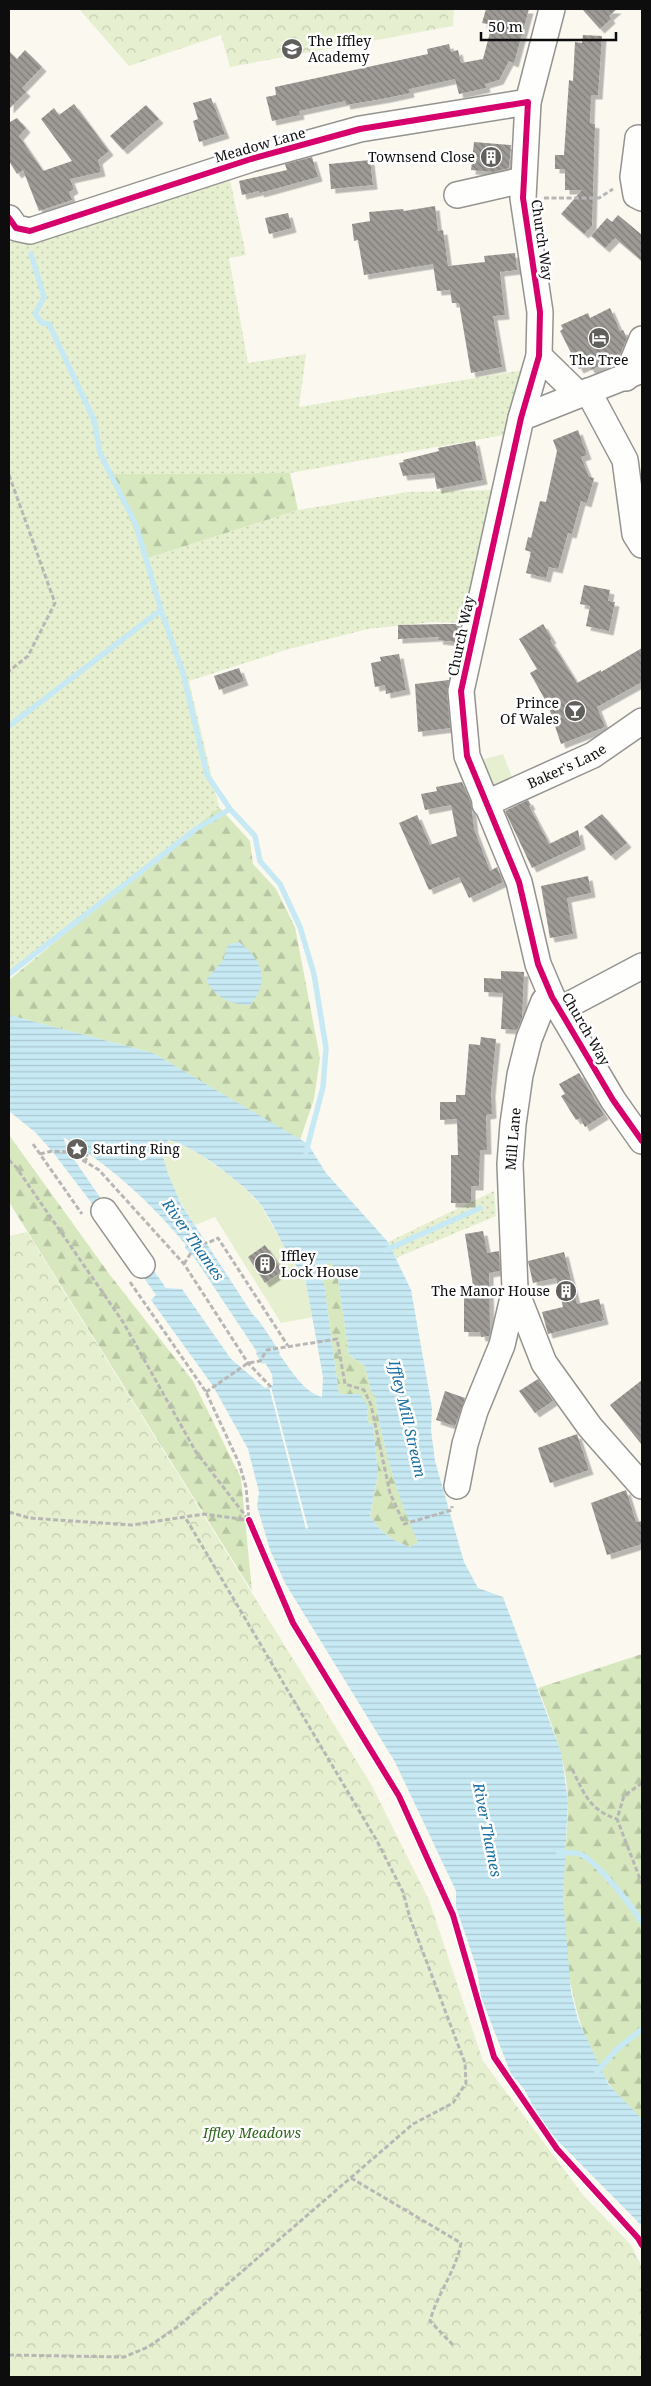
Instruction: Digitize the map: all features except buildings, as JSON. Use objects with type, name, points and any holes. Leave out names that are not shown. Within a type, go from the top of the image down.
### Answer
[{"type":"street","name":"Church Way","points":[[552,9],[528,102],[523,189],[540,312],[539,356],[521,418],[461,691],[468,756],[519,882],[538,964],[556,1003],[613,1100],[642,1141]]},
{"type":"street","name":"Meadow Lane","points":[[9,218],[16,228],[30,231],[251,159],[360,129],[528,102]]},
{"type":"street","points":[[638,138],[638,187]]},
{"type":"street","points":[[456,195],[523,189]]},
{"type":"street","points":[[521,418],[634,374],[642,339]]},
{"type":"street","points":[[539,356],[584,393],[625,460],[635,534],[642,545]]},
{"type":"street","name":"Baker's Lane","points":[[486,804],[593,755],[642,721]]},
{"type":"street","points":[[556,1003],[642,966]]},
{"type":"street","name":"Mill Lane","points":[[457,1486],[464,1444],[474,1411],[502,1345],[515,1289],[510,1172],[513,1124],[520,1075],[529,1039],[544,1001],[556,1003]]},
{"type":"street","points":[[104,1211],[142,1265]]},
{"type":"street","name":"Mill Lane","points":[[515,1289],[544,1363],[590,1427],[642,1486]]},
{"type":"path","points":[[523,189],[599,198],[638,187]]},
{"type":"path","points":[[9,475],[55,604],[28,656],[9,671]]},
{"type":"path","points":[[27,1139],[33,1144]]},
{"type":"path","points":[[72,1144],[88,1156],[85,1161]]},
{"type":"path","points":[[40,1154],[52,1151],[69,1152],[100,1170],[184,1264],[248,1362],[271,1387]]},
{"type":"path","points":[[9,1160],[16,1167],[123,1322],[196,1452],[249,1520]]},
{"type":"path","points":[[184,1264],[197,1244],[208,1243],[218,1238],[288,1346]]},
{"type":"path","points":[[252,1529],[249,1520],[246,1487],[239,1464],[206,1392],[248,1362],[260,1361],[268,1350],[337,1339],[345,1384],[364,1390],[371,1405],[390,1493],[404,1524],[448,1511]]},
{"type":"path","points":[[9,1512],[29,1518],[132,1525],[204,1514],[249,1520]]},
{"type":"path","points":[[9,2355],[124,2357],[148,2347],[180,2325],[413,2124],[453,2102],[466,2083],[465,2063],[410,1918],[403,1892],[377,1841],[185,1518]]},
{"type":"path","points":[[572,1769],[588,1801],[605,1815],[617,1819]]},
{"type":"path","points":[[642,1783],[624,1796],[617,1819],[642,1884]]},
{"type":"path","points":[[351,2178],[461,2243],[458,2257],[434,2307],[430,2321],[454,2346]]},
{"type":"green space","name":"The Iffley Academy","points":[[79,9],[454,9],[453,26],[230,67],[221,35],[129,66]]},
{"type":"green space","points":[[230,180],[246,255],[229,258],[248,363],[306,354],[299,407],[523,370],[504,435],[290,473],[112,474],[145,559],[298,510],[408,492],[492,490],[464,623],[432,622],[368,629],[289,649],[189,681],[219,807],[9,975],[9,242],[32,242]]},
{"type":"green space","points":[[290,473],[298,510],[145,559],[112,474]]},
{"type":"green space","points":[[503,754],[515,784],[494,792],[484,759]]},
{"type":"green space","points":[[219,807],[250,841],[253,864],[276,889],[295,927],[320,1058],[314,1099],[300,1140],[153,1053],[9,1015],[9,980]]},
{"type":"green space","points":[[9,1135],[110,1275],[193,1381],[241,1478],[252,1591],[9,1202]]},
{"type":"green space","points":[[168,1140],[184,1145],[235,1179],[260,1204],[296,1267],[305,1277],[313,1317],[281,1323],[215,1217],[195,1225],[171,1183],[164,1159],[164,1149]],"holes":[[[265,1245],[283,1271],[266,1283],[248,1257]]]},
{"type":"green space","points":[[494,1191],[496,1216],[396,1258],[388,1242]]},
{"type":"green space","name":"Iffley Meadows","points":[[27,1232],[371,1784],[429,1900],[483,2061],[583,2195],[631,2245],[642,2267],[642,2377],[9,2377],[9,1236]]},
{"type":"green space","points":[[331,1262],[337,1272],[349,1355],[365,1366],[371,1391],[375,1396],[391,1470],[419,1542],[410,1547],[397,1542],[387,1535],[370,1516],[378,1473],[373,1426],[368,1422],[367,1405],[339,1394],[322,1269],[324,1265]]},
{"type":"green space","points":[[642,1654],[642,2119],[621,2099],[603,2074],[589,2047],[571,1987],[566,1956],[563,1897],[568,1814],[567,1787],[558,1744],[538,1688]]},
{"type":"water","points":[[239,942],[254,956],[261,971],[260,988],[250,1005],[230,1002],[224,999],[214,991],[206,980],[223,960],[228,945]]},
{"type":"water","points":[[9,1015],[153,1053],[308,1144],[326,1173],[388,1242],[411,1290],[432,1408],[431,1430],[435,1461],[464,1562],[478,1588],[503,1597],[561,1752],[568,1801],[563,1898],[571,1992],[578,2020],[608,2084],[642,2119],[642,2226],[554,2137],[536,2112],[524,2089],[511,2074],[481,1997],[477,1969],[456,1907],[456,1891],[395,1762],[285,1583],[270,1550],[257,1506],[259,1492],[248,1449],[213,1386],[151,1300],[156,1295],[137,1268],[147,1261],[166,1288],[182,1289],[231,1359],[265,1388],[273,1385],[272,1374],[265,1363],[262,1364],[256,1354],[257,1352],[194,1257],[185,1248],[186,1245],[144,1200],[114,1173],[63,1137],[69,1152],[108,1209],[100,1214],[52,1151],[36,1133],[9,1111]],"holes":[[[168,1140],[178,1143],[204,1157],[244,1187],[261,1205],[292,1260],[305,1277],[323,1377],[322,1397],[309,1390],[292,1372],[181,1204],[168,1174],[162,1153]],[[331,1262],[337,1272],[349,1355],[365,1366],[371,1391],[375,1396],[391,1470],[418,1542],[410,1547],[397,1542],[387,1535],[370,1516],[378,1473],[373,1426],[368,1422],[367,1405],[360,1394],[339,1394],[322,1269],[324,1265]]]},
{"type":"pier","points":[[269,1387],[271,1387],[308,1528],[306,1529]]},
{"type":"waterway","points":[[9,726],[161,610],[136,525],[100,453],[94,420],[49,324],[42,323],[35,314],[44,297],[31,254]]},
{"type":"waterway","points":[[9,974],[196,829],[230,809],[207,775],[183,673],[161,610]]},
{"type":"waterway","points":[[230,809],[255,836],[260,861],[280,884],[300,927],[314,974],[326,1048],[323,1087],[306,1152]]},
{"type":"waterway","points":[[386,1250],[480,1208]]},
{"type":"waterway","points":[[559,1853],[579,1854],[586,1857],[623,1896],[642,1923]]},
{"type":"waterway","points":[[597,2072],[616,2050],[642,2029]]},
{"type":"cycle path","points":[[9,218],[16,228],[30,231],[251,159],[360,129],[528,102],[523,198],[540,312],[539,356],[521,418],[461,691],[467,756],[519,882],[538,964],[552,997],[613,1100],[642,1141]]},
{"type":"cycle path","points":[[249,1520],[293,1623],[399,1796],[453,1915],[494,2057],[557,2149],[638,2238],[642,2245]]},
{"type":"place","name":"The Iffley Academy","points":[[292,49]]},
{"type":"place","name":"Townsend Close","points":[[491,157]]},
{"type":"place","name":"The Tree","points":[[599,338]]},
{"type":"place","name":"Prince Of Wales","points":[[575,711]]},
{"type":"place","name":"Starting Ring","points":[[77,1149]]},
{"type":"place","name":"Iffley Lock House","points":[[265,1264]]},
{"type":"place","name":"The Manor House","points":[[566,1291]]},
{"type":"water label","name":"River Thames","points":[[193,1240]]},
{"type":"water label","name":"Iffley Mill Stream","points":[[407,1419]]},
{"type":"water label","name":"River Thames","points":[[487,1830]]}]
